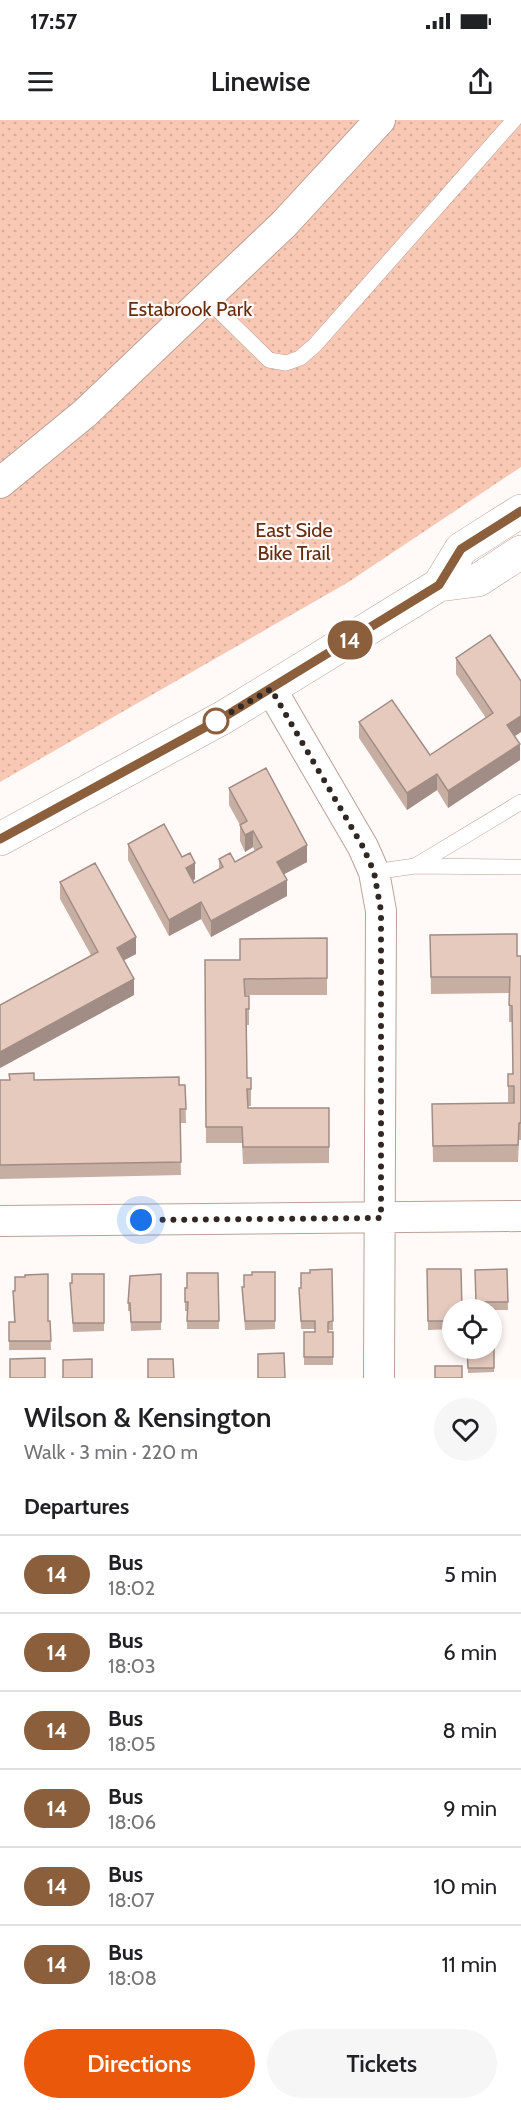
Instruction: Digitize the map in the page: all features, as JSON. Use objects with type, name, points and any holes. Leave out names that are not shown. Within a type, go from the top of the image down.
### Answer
[{"type":"street","points":[[0,483],[84,414],[284,224],[380,120]]},
{"type":"street","points":[[439,585],[461,549],[521,511]]},
{"type":"street","points":[[0,839],[224,717],[439,585],[478,580],[521,552]]},
{"type":"street","points":[[271,689],[363,847],[374,872],[381,911],[380,1378]]},
{"type":"street","points":[[0,1221],[521,1216]]},
{"type":"lane","points":[[206,298],[269,360],[286,363],[300,358],[315,345],[514,120]]},
{"type":"lane","points":[[415,866],[521,802]]},
{"type":"lane","points":[[374,872],[415,866],[521,867]]},
{"type":"green space","name":"Estabrook Park","points":[[0,120],[521,120],[521,467],[347,583],[0,782]]},
{"type":"building","points":[[490,635],[521,681],[521,716],[507,725],[520,744],[448,791],[437,774],[407,793],[359,722],[392,700],[430,755],[493,713],[456,658]]},
{"type":"building","points":[[266,768],[307,845],[277,862],[287,880],[211,921],[201,902],[169,920],[128,844],[164,824],[182,857],[190,853],[195,863],[186,868],[194,883],[223,867],[219,859],[230,853],[235,862],[262,847],[253,831],[245,835],[240,825],[247,821],[229,788]]},
{"type":"building","points":[[95,863],[136,937],[117,948],[134,979],[0,1052],[0,1005],[98,952],[60,882]]},
{"type":"building","points":[[517,934],[517,956],[521,956],[521,1123],[519,1123],[518,1145],[433,1146],[432,1104],[514,1103],[514,1086],[508,1086],[508,1074],[513,1074],[512,1006],[509,1005],[510,977],[431,977],[430,935]]},
{"type":"building","points":[[327,938],[327,978],[244,979],[245,996],[249,996],[249,1009],[246,1009],[247,1078],[251,1078],[251,1089],[247,1089],[248,1108],[329,1108],[329,1147],[243,1147],[242,1127],[206,1127],[205,960],[240,960],[240,939]]},
{"type":"building","points":[[34,1073],[34,1080],[179,1077],[179,1085],[185,1085],[186,1109],[180,1109],[181,1162],[0,1165],[0,1080],[10,1080],[9,1074]]},
{"type":"building","points":[[332,1269],[333,1321],[328,1322],[328,1332],[333,1332],[333,1357],[304,1357],[304,1332],[315,1332],[315,1321],[301,1321],[299,1288],[301,1288],[301,1273],[310,1273],[310,1270]]},
{"type":"building","points":[[427,1269],[461,1269],[462,1299],[442,1299],[442,1321],[428,1321]]},
{"type":"building","points":[[507,1269],[508,1302],[502,1302],[502,1299],[476,1299],[475,1270]]},
{"type":"building","points":[[252,1272],[275,1272],[275,1321],[245,1321],[242,1287],[244,1287],[244,1275],[252,1275]]},
{"type":"building","points":[[187,1273],[218,1273],[219,1321],[187,1321],[188,1302],[185,1302],[185,1288],[187,1288]]},
{"type":"building","points":[[48,1274],[48,1321],[50,1321],[51,1341],[9,1341],[9,1322],[15,1322],[13,1291],[15,1291],[15,1277]]},
{"type":"building","points":[[72,1274],[104,1274],[104,1323],[73,1323],[70,1283],[72,1283]]},
{"type":"building","points":[[161,1274],[161,1322],[131,1322],[130,1303],[128,1303],[130,1276]]},
{"type":"building","points":[[284,1353],[285,1378],[258,1378],[258,1354]]},
{"type":"building","points":[[45,1358],[45,1378],[10,1378],[10,1359]]},
{"type":"building","points":[[92,1359],[92,1378],[63,1378],[63,1360]]},
{"type":"building","points":[[148,1359],[173,1359],[174,1378],[148,1378]]},
{"type":"building","points":[[468,1359],[494,1359],[494,1368],[468,1368]]},
{"type":"building","points":[[435,1366],[462,1366],[462,1378],[435,1378]]},
{"type":"bus line","name":"14","points":[[0,839],[224,717],[439,585],[461,549],[521,511]]},
{"type":"route","points":[[141,1220],[381,1218],[381,911],[374,872],[363,847],[271,689],[216,721]]},
{"type":"park label","name":"East Side Bike Trail","points":[[294,542]]}]
